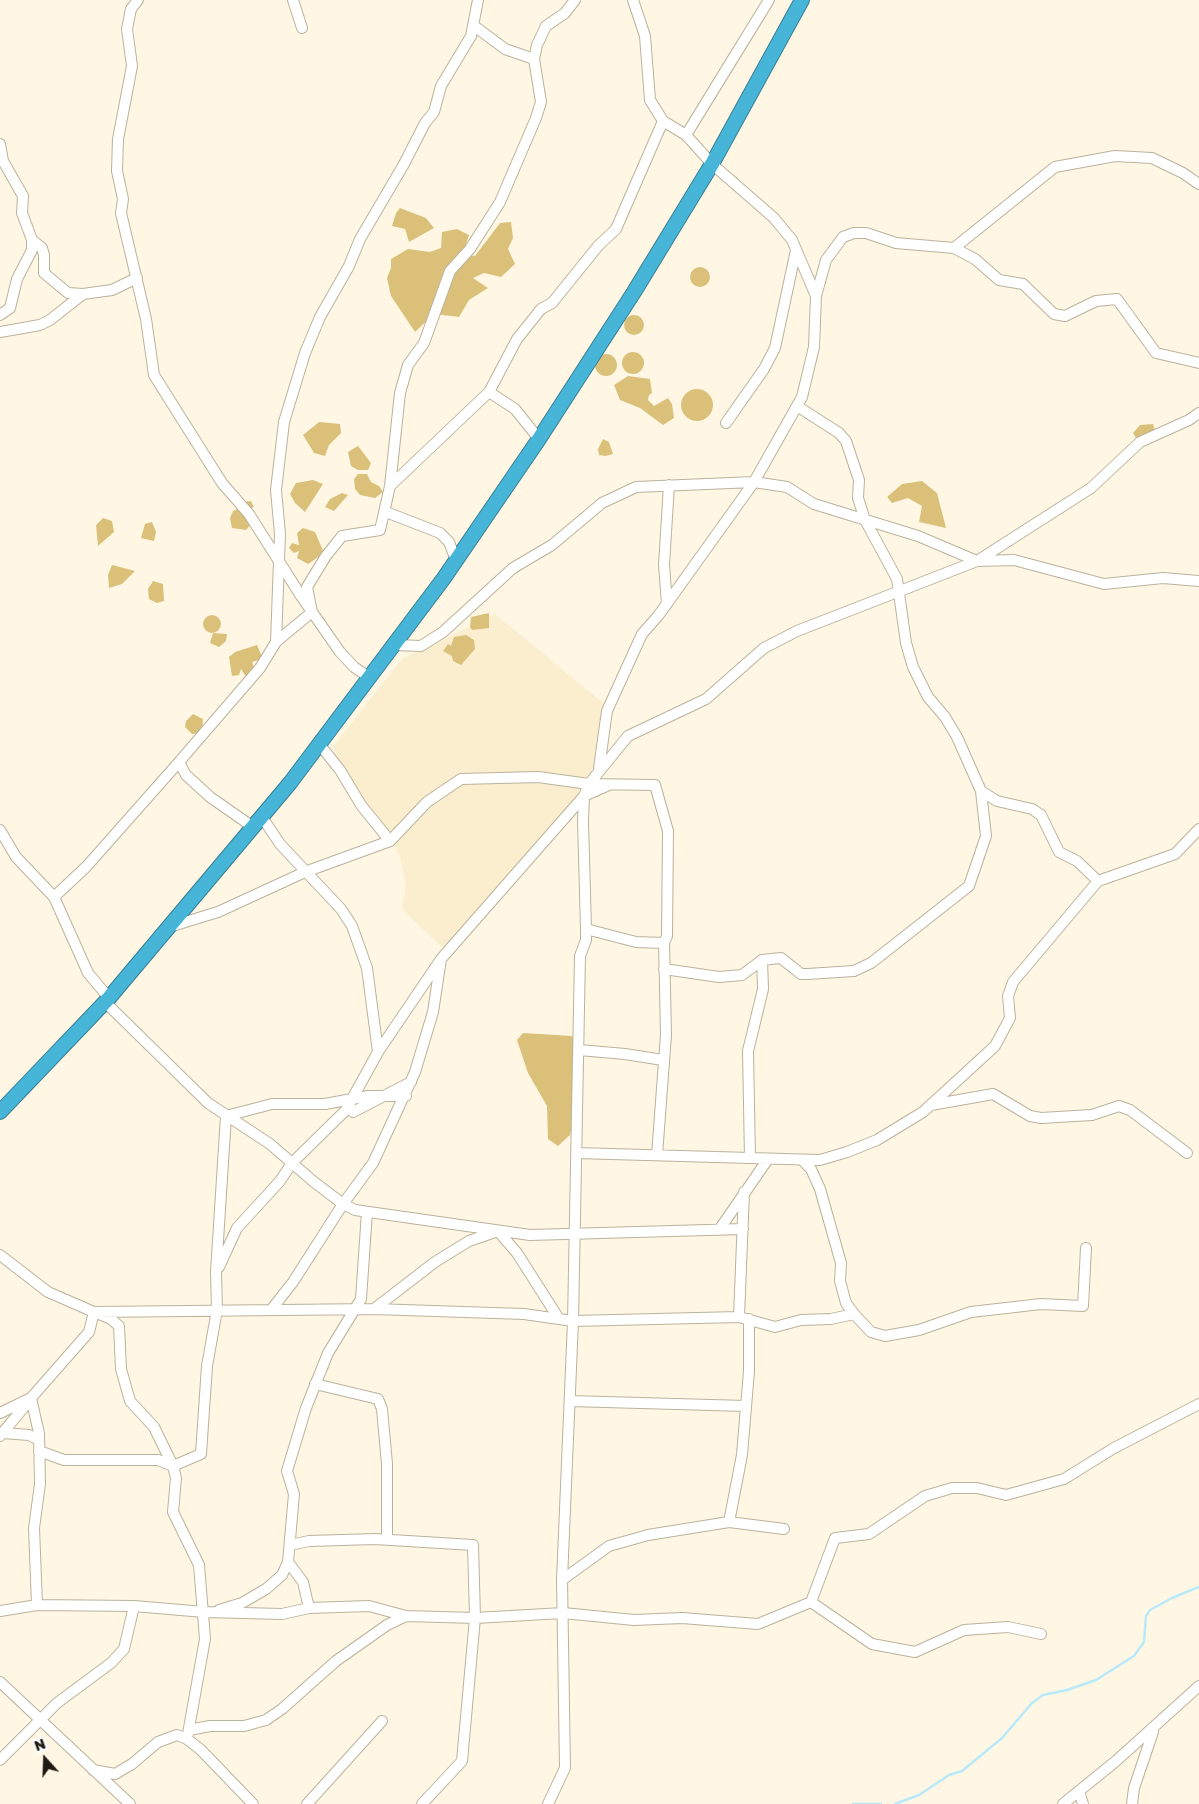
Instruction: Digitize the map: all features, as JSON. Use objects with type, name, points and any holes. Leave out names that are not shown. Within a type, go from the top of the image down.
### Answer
[{"type":"highway","points":[[0,1112],[6,1099],[107,1000],[169,927],[320,744],[395,645],[540,439],[634,292],[712,164],[802,0]]},
{"type":"street","points":[[138,0],[131,9],[127,28],[132,66],[118,139],[117,171],[123,199],[121,213],[146,320],[154,376],[195,437],[222,483],[249,514],[340,652],[354,667],[370,678]]},
{"type":"street","points":[[293,0],[302,28]]},
{"type":"street","points":[[276,642],[280,534],[276,490],[284,422],[305,354],[320,317],[349,266],[360,239],[404,164],[425,123],[434,112],[440,86],[471,36],[478,0]]},
{"type":"street","points":[[312,612],[307,588],[326,556],[342,536],[380,530],[386,512],[390,486],[400,392],[408,365],[424,343],[450,272],[470,249],[500,202],[536,118],[541,102],[534,59],[536,45],[546,26],[565,13],[575,0]]},
{"type":"street","points":[[633,0],[645,36],[650,100],[663,121],[686,135],[712,164],[774,218],[792,240],[816,296]]},
{"type":"street","points":[[686,135],[769,0]]},
{"type":"street","points":[[473,25],[505,49],[534,59]]},
{"type":"street","points":[[390,486],[489,392],[517,339],[541,309],[552,303],[598,246],[616,229],[663,121]]},
{"type":"street","points":[[0,144],[3,161],[23,196],[22,213],[32,240],[32,250],[17,279],[10,308],[0,315]]},
{"type":"street","points":[[954,248],[1055,168],[1115,156],[1152,158],[1183,173],[1199,184]]},
{"type":"street","points":[[599,769],[607,712],[642,634],[666,604],[754,482],[802,397],[814,347],[816,296],[826,260],[843,238],[854,233],[866,233],[896,243],[954,248],[975,259],[999,280],[1023,284],[1054,314],[1065,316],[1096,301],[1117,299],[1156,353],[1199,363]]},
{"type":"street","points":[[32,240],[42,248],[44,273],[49,280],[68,293],[83,294],[112,290],[137,278]]},
{"type":"street","points":[[726,422],[764,369],[775,348],[796,250]]},
{"type":"street","points":[[0,332],[40,325],[50,320],[83,294]]},
{"type":"street","points":[[489,392],[515,409],[540,439]]},
{"type":"street","points":[[664,969],[719,977],[742,975],[762,960],[781,958],[801,974],[854,970],[870,964],[969,886],[986,836],[981,791],[957,737],[945,717],[928,697],[913,667],[906,643],[897,579],[865,520],[858,498],[859,480],[846,441],[839,433],[797,406]]},
{"type":"street","points":[[216,1272],[237,1228],[280,1181],[292,1163],[346,1110],[378,1052],[441,959],[584,796],[599,769],[628,736],[706,699],[764,648],[797,631],[900,593],[977,561],[1091,488],[1140,442],[1189,420],[1199,412]]},
{"type":"street","points":[[395,645],[421,646],[443,632],[513,568],[552,545],[602,503],[636,487],[754,482],[787,487],[814,504],[918,536],[977,561],[1014,560],[1104,584],[1163,578],[1199,581]]},
{"type":"street","points":[[666,604],[664,565],[668,485]]},
{"type":"street","points":[[386,512],[440,533],[449,542],[456,560]]},
{"type":"street","points":[[54,897],[86,867],[179,762],[260,668],[276,642],[312,612]]},
{"type":"street","points":[[320,744],[340,770],[361,805],[390,841]]},
{"type":"street","points":[[179,762],[186,775],[210,797],[257,822],[341,909],[352,926],[367,968],[378,1052]]},
{"type":"street","points":[[169,927],[218,912],[305,872],[390,841],[427,802],[461,779],[538,777],[589,784],[656,785],[668,831],[667,936],[664,943],[666,1035],[657,1155]]},
{"type":"street","points":[[584,796],[613,784]]},
{"type":"street","points":[[981,791],[997,801],[1032,810],[1041,815],[1059,852],[1077,861],[1098,881]]},
{"type":"street","points":[[548,1804],[565,1768],[562,1580],[570,1402],[580,956],[586,940],[584,796]]},
{"type":"street","points":[[0,830],[11,849],[54,897],[88,973],[107,1000],[208,1103],[270,1144],[343,1204],[355,1210],[367,1212],[498,1232],[530,1235],[573,1232],[608,1233],[744,1228]]},
{"type":"street","points":[[576,1153],[820,1160],[869,1143],[899,1128],[930,1105],[995,1046],[1010,1018],[1008,996],[1013,982],[1098,881],[1175,854],[1199,830]]},
{"type":"street","points":[[0,844],[11,849]]},
{"type":"street","points":[[586,930],[636,942],[664,943]]},
{"type":"street","points":[[271,1310],[293,1282],[343,1204],[373,1163],[406,1096],[433,1012],[441,959]]},
{"type":"street","points":[[750,1158],[748,1051],[763,989],[762,960]]},
{"type":"street","points":[[579,1050],[663,1060]]},
{"type":"street","points":[[353,1112],[411,1082]]},
{"type":"street","points":[[930,1105],[993,1094],[1030,1116],[1041,1118],[1092,1115],[1119,1106],[1130,1110],[1187,1153]]},
{"type":"street","points":[[226,1116],[272,1104],[325,1104],[353,1098],[406,1096]]},
{"type":"street","points":[[1,1435],[29,1435],[39,1445],[64,1460],[158,1460],[174,1466],[201,1454],[208,1366],[217,1310],[216,1272],[226,1116]]},
{"type":"street","points":[[720,1230],[768,1159]]},
{"type":"street","points":[[802,1160],[811,1169],[820,1189],[841,1263],[840,1280],[846,1303],[872,1332],[885,1336],[919,1330],[971,1312],[1041,1304],[1083,1306],[1086,1248]]},
{"type":"street","points":[[729,1522],[742,1455],[746,1406],[744,1192]]},
{"type":"street","points":[[208,1612],[242,1603],[266,1589],[282,1575],[288,1562],[294,1494],[286,1471],[328,1353],[361,1299],[367,1212]]},
{"type":"street","points":[[374,1309],[435,1262],[469,1241],[498,1232]]},
{"type":"street","points":[[498,1232],[517,1253],[559,1319]]},
{"type":"street","points":[[0,1255],[48,1292],[111,1320],[118,1326],[121,1369],[130,1400],[154,1427],[174,1466],[176,1478],[173,1512],[199,1565],[208,1612],[206,1639],[188,1734]]},
{"type":"street","points":[[94,1312],[374,1309],[524,1314],[572,1321],[744,1318],[775,1327],[802,1320],[831,1319],[854,1314]]},
{"type":"street","points":[[1,1435],[90,1332],[94,1312]]},
{"type":"street","points":[[316,1384],[378,1399],[382,1409],[387,1464],[387,1539]]},
{"type":"street","points":[[0,1413],[31,1398]]},
{"type":"street","points":[[31,1398],[39,1445],[40,1484],[34,1528],[37,1605]]},
{"type":"street","points":[[570,1402],[746,1406]]},
{"type":"street","points":[[0,1611],[37,1605],[134,1606],[208,1612],[282,1614],[309,1608],[369,1606],[406,1616],[475,1618],[563,1613],[634,1620],[682,1618],[758,1624],[811,1602],[835,1538],[869,1534],[925,1496],[952,1488],[977,1488],[1006,1495],[1064,1479],[1114,1448],[1199,1404]]},
{"type":"street","points":[[562,1580],[609,1546],[648,1535],[729,1522],[784,1529]]},
{"type":"street","points":[[290,1545],[309,1542],[387,1539],[472,1545],[475,1618],[462,1760],[422,1804]]},
{"type":"street","points":[[288,1562],[302,1582],[309,1608]]},
{"type":"street","points":[[811,1602],[872,1644],[915,1652],[964,1630],[1008,1627],[1041,1634]]},
{"type":"street","points":[[0,1760],[39,1719],[57,1703],[111,1663],[124,1649],[134,1606]]},
{"type":"street","points":[[93,1770],[115,1774],[132,1764],[158,1742],[177,1735],[188,1734],[210,1726],[244,1726],[266,1720],[305,1690],[336,1661],[387,1626],[406,1616]]},
{"type":"street","points":[[0,1682],[130,1804]]},
{"type":"street","points":[[1063,1804],[1199,1686]]},
{"type":"street","points":[[307,1804],[382,1721]]},
{"type":"street","points":[[1132,1804],[1134,1788],[1153,1732],[1152,1728]]},
{"type":"street","points":[[188,1734],[253,1804]]},
{"type":"street","points":[[1079,1791],[1083,1804]]},
{"type":"shaded area","points":[[400,208],[426,218],[434,228],[409,242],[405,229],[392,226],[396,213]]},
{"type":"shaded area","points":[[511,222],[513,238],[508,249],[515,264],[501,277],[484,273],[473,278],[488,288],[469,300],[459,317],[434,314],[415,332],[391,296],[387,278],[391,268],[391,259],[408,249],[430,252],[441,248],[442,232],[457,229],[469,235],[463,254],[475,256],[500,223]]},
{"type":"shaded area","points":[[700,267],[707,270],[710,277],[707,284],[700,287],[693,284],[690,277],[693,270]]},
{"type":"shaded area","points":[[634,315],[641,318],[644,325],[641,332],[634,335],[627,332],[624,325],[627,318]]},
{"type":"shaded area","points":[[633,352],[643,359],[644,363],[637,373],[633,374],[623,367],[622,363],[629,353]]},
{"type":"shaded area","points":[[606,354],[616,361],[617,365],[610,375],[606,376],[596,369],[595,365],[602,355]]},
{"type":"shaded area","points":[[628,376],[650,379],[652,393],[649,395],[648,400],[654,406],[668,398],[672,404],[674,418],[663,425],[640,408],[620,400],[614,385]]},
{"type":"shaded area","points":[[697,389],[703,390],[708,394],[712,399],[712,411],[708,416],[703,420],[697,421],[691,420],[686,416],[682,411],[681,405],[682,399],[686,394],[691,390]]},
{"type":"shaded area","points":[[319,422],[340,424],[341,433],[329,445],[325,456],[314,453],[303,435]]},
{"type":"shaded area","points":[[1153,424],[1155,430],[1153,442],[1141,446],[1133,433],[1140,425]]},
{"type":"shaded area","points":[[603,439],[609,442],[613,454],[599,455],[598,449]]},
{"type":"shaded area","points":[[358,446],[371,463],[368,470],[358,470],[351,466],[348,452]]},
{"type":"shaded area","points":[[358,474],[367,474],[371,482],[379,486],[383,492],[375,498],[360,495],[355,489],[354,479]]},
{"type":"shaded area","points":[[313,480],[323,484],[305,512],[295,503],[290,494],[296,483]]},
{"type":"shaded area","points":[[922,481],[937,493],[946,528],[919,522],[922,506],[908,498],[892,503],[887,497],[902,484]]},
{"type":"shaded area","points":[[342,493],[348,495],[334,511],[325,507],[330,499]]},
{"type":"shaded area","points":[[251,501],[254,507],[248,509],[252,523],[246,530],[232,528],[230,518],[233,511],[243,507],[243,502]]},
{"type":"shaded area","points":[[103,518],[112,521],[114,532],[98,546],[96,525]]},
{"type":"shaded area","points":[[152,522],[156,532],[154,541],[141,538],[145,524]]},
{"type":"shaded area","points":[[303,528],[315,532],[324,553],[308,564],[297,558],[299,551],[294,553],[289,548],[292,543],[299,545],[297,533]]},
{"type":"shaded area","points":[[112,565],[135,571],[122,584],[109,588],[108,575]]},
{"type":"shaded area","points":[[153,581],[163,584],[164,601],[157,603],[149,599],[148,589]]},
{"type":"shaded area","points":[[489,613],[489,628],[472,630],[470,627],[471,617]]},
{"type":"shaded area","points":[[495,614],[613,711],[584,794],[445,950],[402,909],[406,884],[400,857],[388,834],[335,758],[334,745],[402,659]]},
{"type":"shaded area","points":[[212,615],[218,618],[221,624],[218,630],[212,633],[206,630],[203,624],[206,618]]},
{"type":"shaded area","points":[[213,633],[227,634],[226,641],[219,647],[210,643]]},
{"type":"shaded area","points":[[466,635],[474,640],[475,649],[461,665],[453,661],[452,656],[443,651],[448,644],[451,646],[454,637]]},
{"type":"shaded area","points":[[257,645],[263,659],[252,662],[255,669],[246,677],[241,669],[239,675],[232,676],[229,657],[235,652]]},
{"type":"shaded area","points":[[193,714],[203,719],[202,733],[192,734],[185,727],[186,721]]},
{"type":"shaded area","points":[[523,1033],[572,1036],[576,1046],[574,1116],[570,1135],[558,1146],[548,1139],[547,1106],[528,1073],[517,1040]]},
{"type":"waterway","points":[[895,1804],[919,1795],[949,1775],[962,1771],[1002,1738],[1032,1703],[1043,1695],[1067,1690],[1096,1680],[1134,1656],[1144,1642],[1146,1616],[1150,1610],[1172,1598],[1199,1587]]},
{"type":"waterway","points":[[853,1804],[881,1804]]}]
